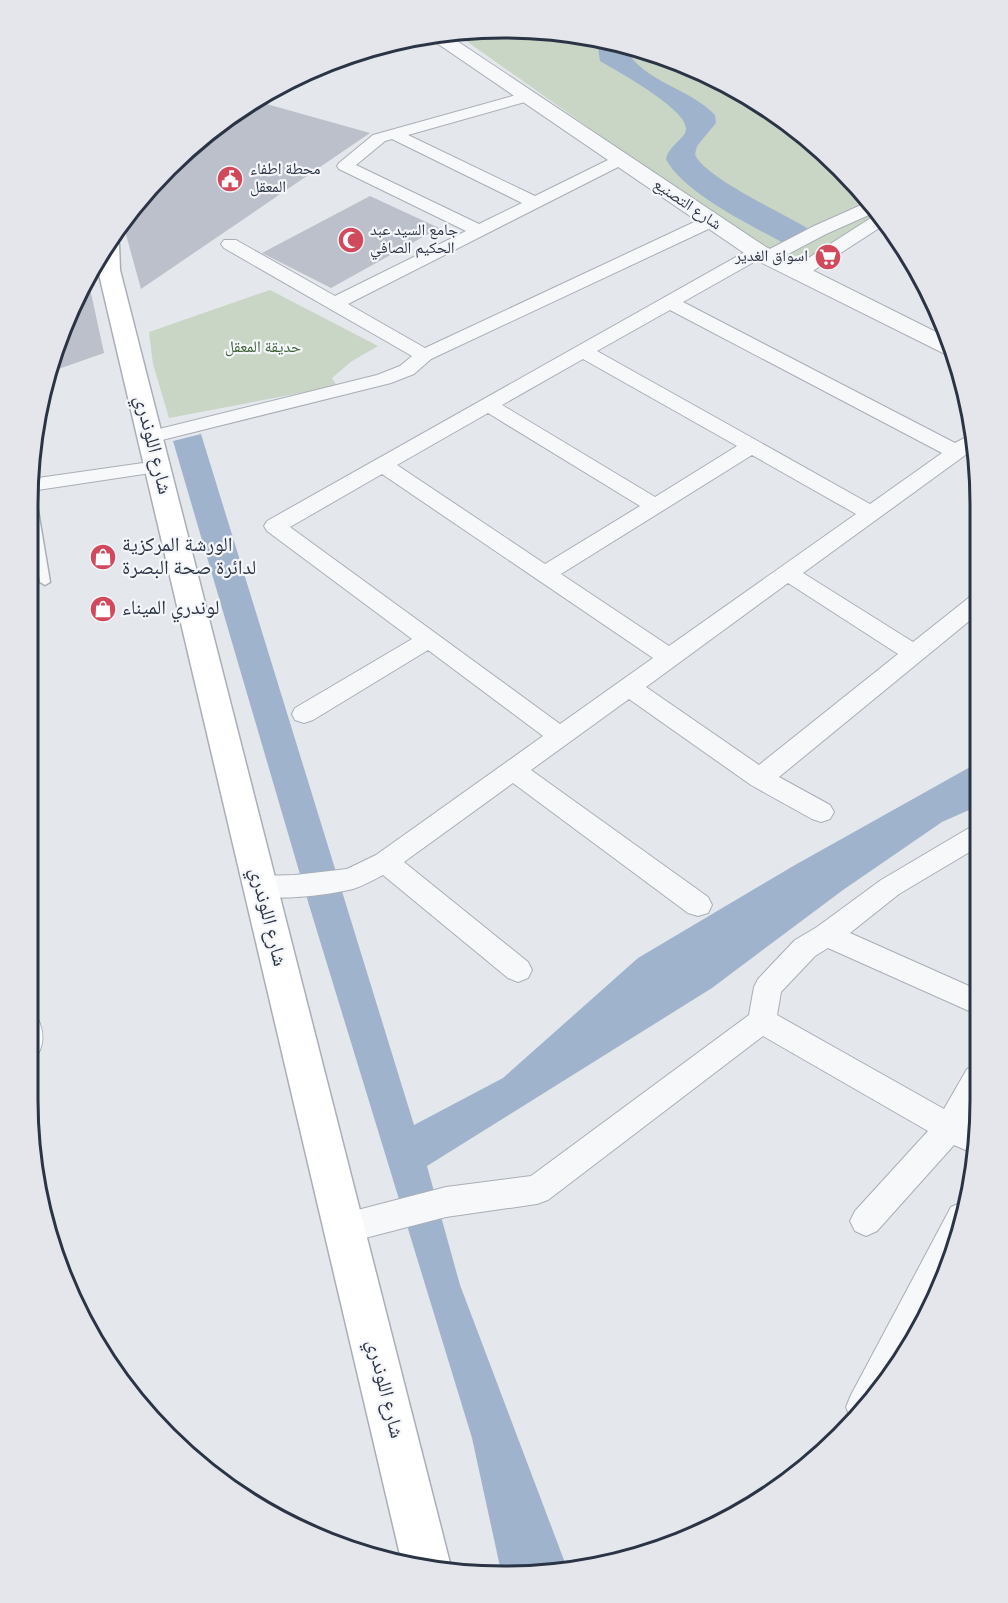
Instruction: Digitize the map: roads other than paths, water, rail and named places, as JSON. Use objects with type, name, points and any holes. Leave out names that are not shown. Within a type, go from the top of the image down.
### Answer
[{"type":"main road","name":"شارع اللوندري","points":[[106,262],[259,887],[346,1228],[425,1559]]},
{"type":"street","name":"شارع التصنيع","points":[[445,41],[763,255],[942,343]]},
{"type":"street","points":[[480,231],[345,166],[379,138],[527,97]]},
{"type":"street","points":[[393,134],[536,202]]},
{"type":"street","points":[[334,304],[620,160]]},
{"type":"street","points":[[560,736],[275,526],[669,302],[763,255],[820,230],[874,219]]},
{"type":"street","points":[[38,483],[153,452],[384,379],[407,370],[424,356],[711,221]]},
{"type":"street","points":[[799,272],[875,222]]},
{"type":"street","points":[[230,244],[424,356]]},
{"type":"street","points":[[259,887],[295,886],[351,879],[385,862],[965,446],[669,302]]},
{"type":"street","points":[[583,351],[871,513]]},
{"type":"street","points":[[488,405],[655,506]]},
{"type":"street","points":[[545,574],[752,446]]},
{"type":"street","points":[[383,465],[670,657]]},
{"type":"street","points":[[788,573],[915,654]]},
{"type":"street","points":[[760,778],[970,610]]},
{"type":"street","points":[[304,714],[429,639]]},
{"type":"street","points":[[629,687],[760,778],[820,812]]},
{"type":"street","points":[[513,770],[698,904]]},
{"type":"street","points":[[346,1228],[446,1202],[537,1190],[762,1020],[768,987],[805,948],[827,935],[890,887],[970,842]]},
{"type":"street","points":[[385,862],[518,970]]},
{"type":"street","points":[[827,935],[970,999]]},
{"type":"street","points":[[762,1020],[969,1137]]},
{"type":"street","points":[[866,1221],[950,1128],[970,1091]]},
{"type":"street","points":[[879,1375],[947,1246]]},
{"type":"lane","points":[[38,540],[45,582]]},
{"type":"water","points":[[598,48],[629,54],[643,69],[705,106],[715,115],[716,123],[697,146],[695,154],[701,163],[727,183],[807,228],[785,244],[719,207],[687,184],[666,159],[670,150],[685,132],[683,121],[664,101],[600,61]]},
{"type":"water","points":[[201,434],[414,1125],[503,1078],[638,958],[795,865],[970,767],[970,810],[942,822],[843,890],[712,988],[427,1166],[460,1285],[565,1562],[500,1566],[472,1438],[309,905],[173,441]]},
{"type":"place","name":"محطة اطفاء المعقل","points":[[230,179]]},
{"type":"place","name":"جامع السيد عبد الحكيم الصافي","points":[[351,240]]},
{"type":"place","name":"اسواق الغدير","points":[[828,257]]},
{"type":"place","name":"الورشة المركزية لدائرة صحة البصرة","points":[[103,557]]},
{"type":"place","name":"لوندري الميناء","points":[[103,609]]},
{"type":"park label","name":"حديقة المعقل","points":[[263,348]]}]
